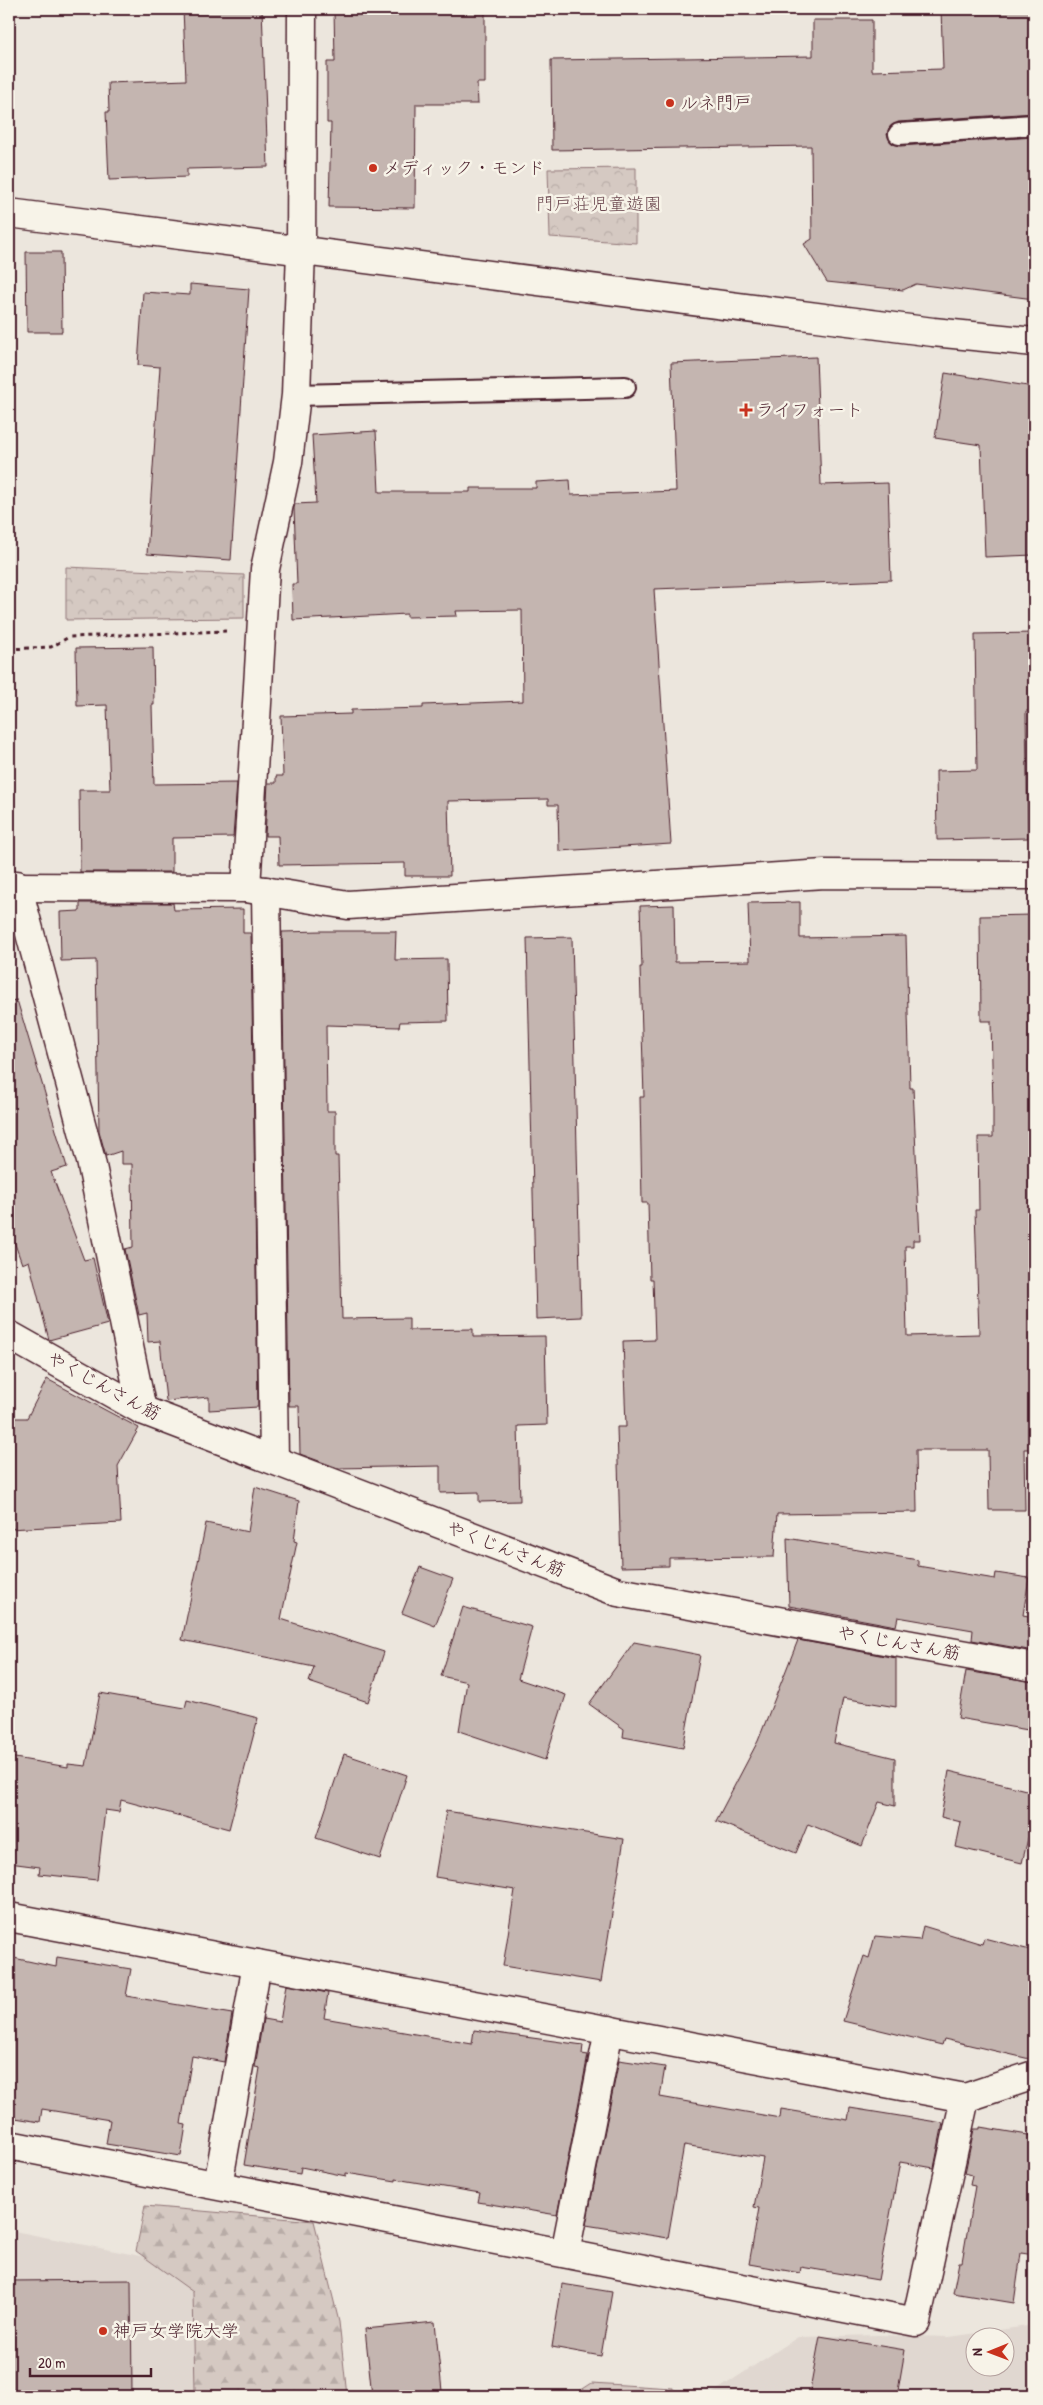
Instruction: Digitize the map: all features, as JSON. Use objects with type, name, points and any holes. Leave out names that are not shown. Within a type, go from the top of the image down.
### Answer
[{"type":"street","points":[[274,1460],[256,889],[261,629],[265,569],[288,462],[296,395],[302,250],[302,9]]},
{"type":"street","points":[[9,213],[933,332],[1034,342]]},
{"type":"street","points":[[142,1410],[91,1161],[13,886],[256,889],[348,905],[824,874],[1034,875]]},
{"type":"street","name":"やくじんさん筋","points":[[9,1335],[142,1410],[618,1592],[1034,1667]]},
{"type":"street","points":[[9,1917],[965,2098],[1034,2076]]},
{"type":"street","points":[[218,2186],[257,1964]]},
{"type":"street","points":[[565,2254],[609,2030]]},
{"type":"street","points":[[9,2145],[916,2322],[965,2098]]},
{"type":"lane","points":[[899,134],[1034,126]]},
{"type":"lane","points":[[296,395],[625,387]]},
{"type":"path","points":[[9,649],[50,647],[69,637],[261,629]]},
{"type":"shaded area","name":"神戸女学院大学","points":[[9,2230],[191,2266],[202,2396],[9,2396]]},
{"type":"shaded area","points":[[1034,2325],[1034,2396],[708,2396],[798,2337],[879,2335],[949,2337],[966,2335],[966,2378],[1016,2378],[1016,2328],[1013,2328]]},
{"type":"green space","name":"門戸荘児童遊園","points":[[636,168],[636,243],[550,237],[548,169]]},
{"type":"green space","points":[[66,567],[244,575],[244,618],[66,620]]},
{"type":"green space","points":[[145,2206],[314,2221],[339,2322],[347,2396],[198,2396],[195,2390],[193,2292],[136,2251]]},
{"type":"green space","points":[[592,2383],[672,2388],[683,2396],[572,2396]]},
{"type":"building","points":[[183,9],[262,9],[268,167],[187,169],[187,177],[109,180],[106,112],[109,112],[108,83],[186,80]]},
{"type":"building","points":[[334,9],[485,9],[485,83],[477,83],[478,104],[416,104],[415,208],[329,207],[331,123],[327,123],[327,62],[335,62]]},
{"type":"building","points":[[941,9],[1034,9],[1034,113],[898,122],[889,128],[887,135],[893,144],[900,146],[1034,137],[1034,299],[916,284],[903,290],[827,282],[804,244],[812,239],[811,146],[552,150],[551,60],[813,56],[813,20],[872,20],[872,71],[943,69]]},
{"type":"building","points":[[26,252],[61,252],[62,332],[27,332]]},
{"type":"building","points":[[190,284],[249,289],[231,560],[147,554],[160,367],[138,365],[143,292],[190,295]]},
{"type":"building","points":[[816,357],[821,485],[888,483],[891,580],[654,589],[671,844],[559,851],[558,805],[548,805],[548,799],[448,801],[450,876],[405,876],[405,863],[279,865],[278,836],[265,836],[268,783],[276,783],[276,776],[283,776],[281,716],[351,714],[351,710],[423,708],[423,705],[523,701],[522,610],[456,611],[457,616],[407,617],[407,614],[293,620],[292,584],[297,584],[294,508],[295,504],[316,503],[312,435],[376,431],[379,492],[470,492],[470,488],[536,488],[536,482],[570,480],[571,495],[676,491],[671,363]]},
{"type":"building","points":[[945,373],[1034,387],[1034,555],[985,557],[981,445],[935,438]]},
{"type":"building","points":[[1034,633],[1034,711],[1026,711],[1028,838],[937,840],[936,771],[977,770],[975,634]]},
{"type":"building","points":[[153,647],[154,784],[237,783],[233,837],[172,838],[172,872],[80,872],[79,790],[110,790],[107,705],[77,706],[76,648]]},
{"type":"building","points":[[800,902],[800,938],[906,936],[910,1088],[913,1088],[920,1240],[913,1240],[913,1246],[905,1246],[907,1336],[979,1334],[975,1210],[979,1210],[978,1137],[993,1137],[991,1021],[981,1021],[980,916],[1034,915],[1034,1202],[1031,1202],[1034,1278],[1034,1449],[1024,1449],[1025,1510],[989,1510],[988,1450],[916,1450],[917,1512],[777,1514],[774,1557],[669,1558],[669,1566],[621,1567],[617,1427],[626,1427],[623,1341],[655,1340],[653,1279],[650,1279],[648,1203],[642,1203],[640,1097],[644,1097],[640,906],[674,905],[675,962],[750,961],[748,903]]},
{"type":"building","points":[[80,903],[173,903],[174,910],[243,909],[243,933],[251,933],[258,1407],[209,1410],[209,1397],[166,1401],[160,1341],[148,1342],[147,1313],[139,1315],[125,1249],[133,1247],[132,1164],[121,1164],[121,1151],[106,1156],[99,1131],[96,960],[61,961],[60,912],[80,911]]},
{"type":"building","points":[[396,931],[395,960],[447,959],[448,1021],[400,1022],[399,1027],[326,1025],[327,1111],[335,1111],[335,1156],[338,1156],[342,1319],[409,1318],[409,1330],[473,1329],[473,1337],[545,1336],[547,1425],[518,1426],[520,1501],[479,1502],[479,1492],[440,1493],[440,1466],[338,1468],[300,1454],[299,1406],[289,1406],[282,932]]},
{"type":"building","points":[[572,937],[581,1317],[536,1319],[527,938]]},
{"type":"building","points":[[17,1000],[67,1167],[51,1172],[84,1260],[93,1258],[108,1324],[49,1340],[29,1261],[22,1264],[9,1227],[9,1001]]},
{"type":"building","points":[[47,1379],[139,1428],[118,1466],[121,1523],[9,1529],[9,1418],[27,1418]]},
{"type":"building","points":[[255,1487],[299,1501],[294,1541],[297,1542],[281,1619],[384,1652],[368,1702],[309,1682],[314,1667],[182,1640],[206,1523],[248,1532]]},
{"type":"building","points":[[787,1538],[918,1560],[918,1566],[995,1579],[996,1573],[1029,1578],[1023,1615],[1034,1617],[1034,1651],[972,1640],[973,1630],[898,1617],[896,1626],[789,1606]]},
{"type":"building","points":[[420,1567],[453,1579],[435,1626],[402,1613]]},
{"type":"building","points":[[463,1607],[532,1627],[518,1679],[566,1695],[545,1760],[459,1731],[467,1682],[441,1676]]},
{"type":"building","points":[[798,1640],[896,1658],[896,1707],[843,1698],[834,1743],[895,1758],[895,1806],[879,1802],[862,1846],[808,1824],[796,1853],[716,1821],[758,1741]]},
{"type":"building","points":[[634,1642],[700,1655],[683,1748],[623,1737],[624,1729],[589,1704]]},
{"type":"building","points":[[966,1671],[1034,1682],[1034,1731],[958,1718]]},
{"type":"building","points":[[100,1693],[185,1708],[187,1700],[258,1718],[229,1829],[121,1800],[119,1812],[105,1810],[97,1880],[39,1874],[40,1867],[9,1863],[9,1757],[68,1767],[68,1764],[86,1766]]},
{"type":"building","points":[[344,1754],[407,1775],[380,1859],[316,1838]]},
{"type":"building","points":[[949,1771],[1034,1792],[1034,1814],[1022,1863],[956,1847],[961,1822],[941,1817]]},
{"type":"building","points":[[446,1811],[624,1839],[601,1982],[503,1966],[515,1890],[435,1877]]},
{"type":"building","points":[[923,1926],[982,1944],[984,1938],[1034,1951],[1034,2060],[944,2039],[942,2045],[843,2021],[864,1956],[869,1958],[875,1936],[920,1940]]},
{"type":"building","points":[[9,1957],[56,1967],[57,1957],[131,1969],[126,1996],[232,2014],[224,2062],[192,2056],[181,2124],[186,2125],[181,2156],[106,2144],[110,2120],[42,2109],[40,2122],[9,2117]]},
{"type":"building","points":[[286,1985],[328,1993],[324,2018],[472,2044],[474,2030],[583,2045],[582,2054],[588,2055],[557,2215],[478,2202],[480,2193],[396,2179],[396,2181],[346,2173],[346,2176],[301,2167],[300,2174],[244,2165],[260,2068],[255,2067],[263,2019],[280,2022]]},
{"type":"building","points":[[619,2060],[665,2067],[660,2097],[780,2118],[781,2109],[848,2120],[850,2108],[943,2123],[934,2168],[900,2162],[878,2280],[801,2267],[800,2273],[749,2264],[759,2208],[754,2207],[763,2158],[684,2145],[668,2238],[586,2225]]},
{"type":"building","points":[[980,2127],[1034,2136],[1034,2255],[1021,2253],[1014,2303],[953,2293],[959,2262],[962,2262],[975,2186],[970,2185],[972,2175],[965,2173],[974,2129],[980,2129]]},
{"type":"building","points":[[131,2280],[132,2396],[9,2396],[9,2281]]},
{"type":"building","points":[[562,2284],[612,2292],[601,2356],[552,2347]]},
{"type":"building","points":[[435,2322],[442,2391],[432,2392],[433,2396],[372,2396],[365,2329]]},
{"type":"building","points":[[820,2336],[905,2350],[897,2396],[809,2396]]},
{"type":"place","name":"ルネ門戸","points":[[670,103]]},
{"type":"place","name":"メディック・モンド","points":[[373,168]]},
{"type":"place","name":"ライフォート","points":[[746,410]]},
{"type":"place","name":"神戸女学院大学","points":[[103,2331]]}]
